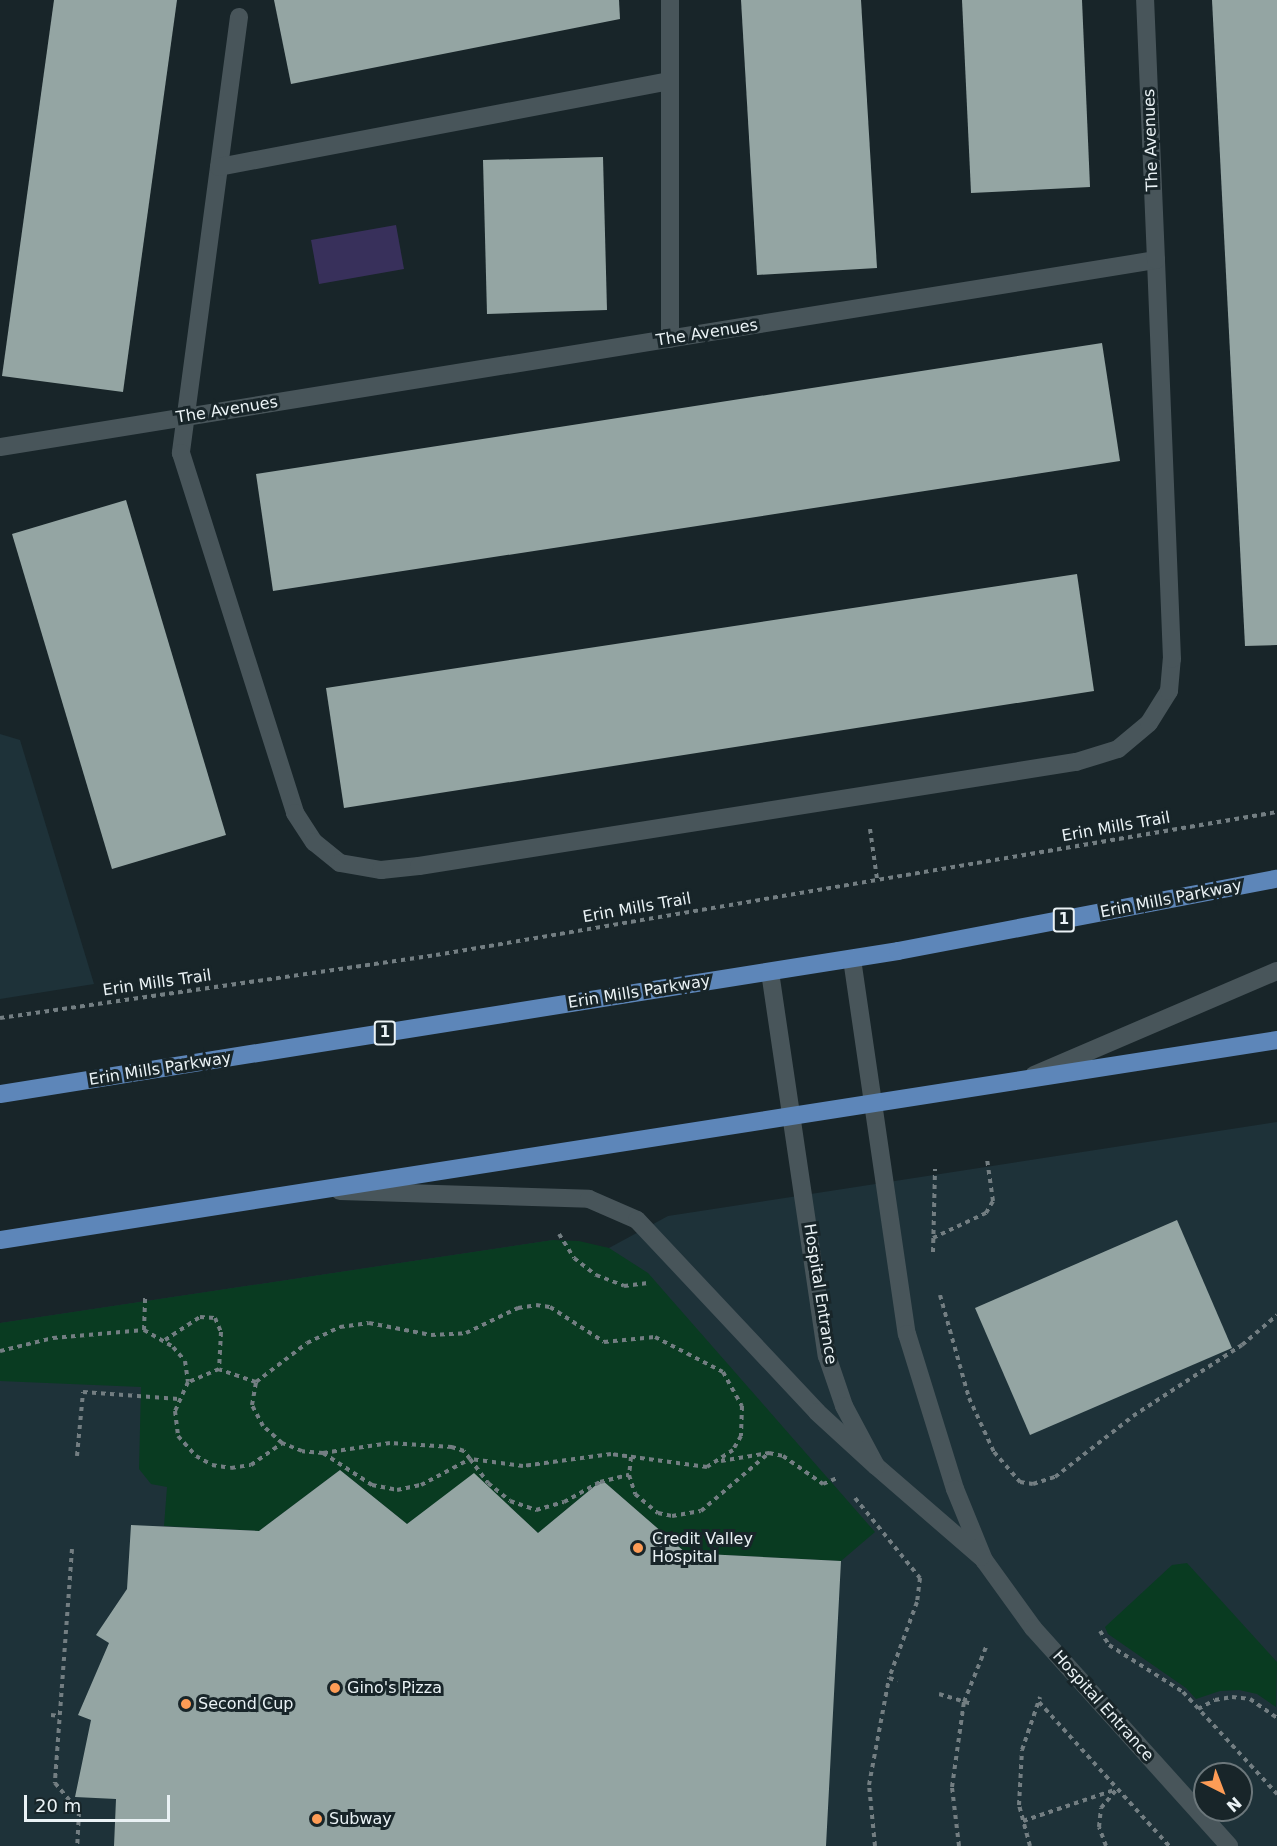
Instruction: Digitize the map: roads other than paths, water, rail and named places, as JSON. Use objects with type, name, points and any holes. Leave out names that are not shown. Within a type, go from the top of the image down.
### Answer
[{"type":"main road","name":"Erin Mills Parkway","points":[[0,1094],[852,959],[1277,879]]},
{"type":"main road","points":[[0,1240],[302,1190],[792,1117],[1277,1040]]},
{"type":"lane","points":[[669,339],[670,0]]},
{"type":"lane","name":"The Avenues","points":[[0,447],[1156,260],[1145,0]]},
{"type":"lane","points":[[239,17],[181,453],[295,813],[314,842],[340,863],[381,870],[419,866],[1076,762],[1118,750],[1149,723],[1169,691],[1172,659],[1156,260]]},
{"type":"lane","points":[[219,167],[669,81]]},
{"type":"lane","name":"Hospital Entrance","points":[[852,959],[907,1334],[956,1489],[984,1560]]},
{"type":"lane","points":[[1018,1082],[1277,971]]},
{"type":"lane","name":"Hospital Entrance","points":[[770,972],[827,1356],[844,1406],[876,1466],[984,1560],[1033,1628],[1229,1846]]},
{"type":"lane","points":[[302,1190],[589,1199],[637,1220],[817,1412],[876,1466]]},
{"type":"place","name":"Credit Valley Hospital","points":[[638,1548]]},
{"type":"place","name":"Gino's Pizza","points":[[335,1688]]},
{"type":"place","name":"Second Cup","points":[[186,1704]]},
{"type":"place","name":"Subway","points":[[317,1819]]}]
